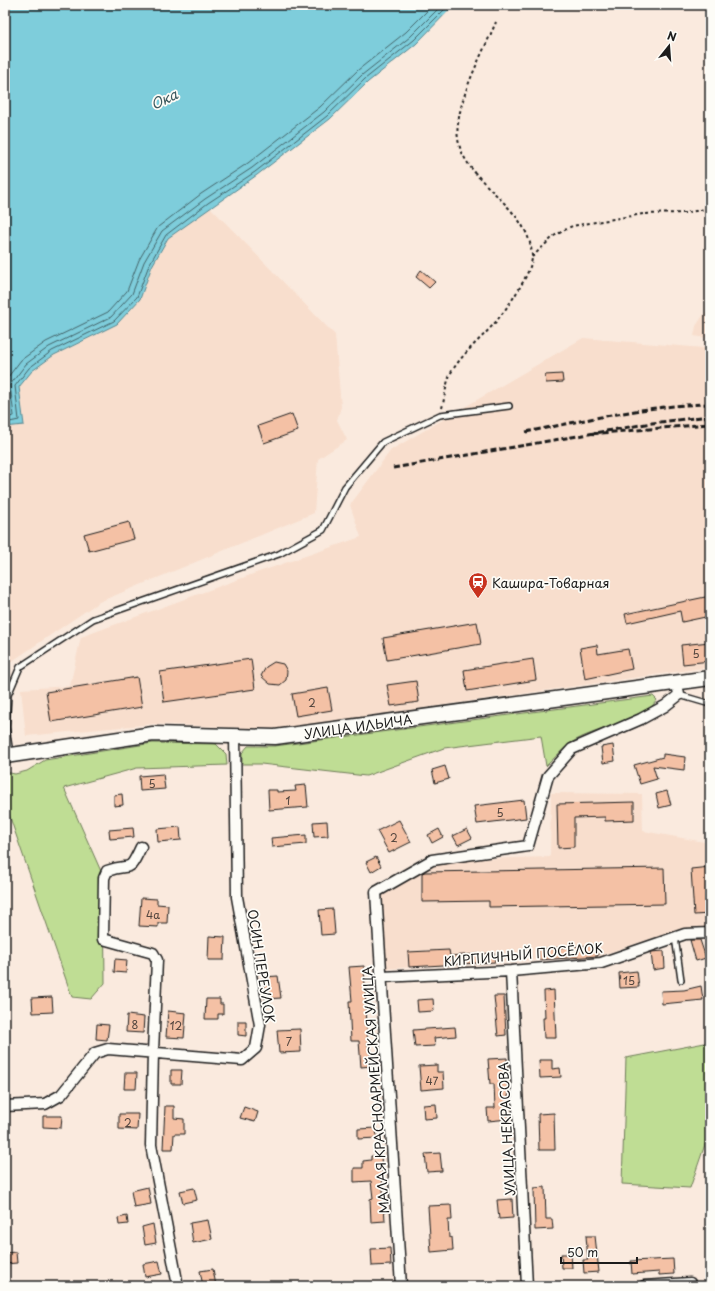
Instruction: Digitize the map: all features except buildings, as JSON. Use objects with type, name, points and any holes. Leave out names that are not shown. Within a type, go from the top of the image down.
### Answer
[{"type":"street","name":"УЛИЦА ИЛЬИЧА","points":[[8,756],[153,734],[275,737],[678,689],[710,678]]},
{"type":"street","name":"МАЛАЯ КРАСНОАРМЕЙСКАЯ УЛИЦА","points":[[401,1286],[376,892],[432,860],[528,846],[548,776],[572,749],[641,719],[665,706],[678,689]]},
{"type":"street","name":"ОСИН ПЕРЕУЛОК","points":[[5,1106],[45,1104],[61,1095],[96,1053],[108,1048],[242,1060],[256,1048],[260,1025],[237,897],[235,735]]},
{"type":"street","points":[[140,847],[132,866],[128,868],[116,867],[107,870],[104,878],[103,939],[153,953],[157,960],[151,1145],[178,1286]]},
{"type":"street","name":"КИРПИЧНЫЙ ПОСЁЛОК","points":[[381,978],[511,971],[601,963],[685,934],[710,933]]},
{"type":"street","name":"УЛИЦА НЕКРАСОВА","points":[[511,971],[527,1286]]},
{"type":"street","points":[[644,1286],[690,1283]]},
{"type":"lane","points":[[8,756],[6,727],[8,695],[20,667],[93,619],[279,554],[323,530],[345,487],[383,442],[440,415],[509,406]]},
{"type":"lane","points":[[678,689],[710,704]]},
{"type":"lane","points":[[675,937],[681,980]]},
{"type":"path","points":[[440,415],[451,372],[463,355],[498,319],[528,271],[532,257],[529,235],[519,219],[468,165],[460,148],[457,125],[463,100],[496,22]]},
{"type":"path","points":[[532,257],[554,236],[572,226],[643,214],[686,213],[710,208]]},
{"type":"shaded area","points":[[210,207],[335,335],[341,407],[337,420],[347,440],[318,459],[314,513],[99,602],[5,666],[5,427],[24,424],[19,387],[32,371],[54,355],[117,324],[140,299],[152,266],[168,238]]},
{"type":"shaded area","points":[[710,305],[710,667],[276,729],[153,724],[26,736],[21,689],[70,686],[81,637],[253,574],[361,537],[350,505],[391,450],[583,338],[704,348],[706,338],[694,336],[696,326]]},
{"type":"shaded area","points":[[551,793],[642,794],[643,831],[710,843],[710,927],[684,928],[598,956],[381,969],[376,892],[432,860],[550,857]]},
{"type":"green space","points":[[653,696],[657,700],[650,708],[641,714],[580,738],[568,745],[546,766],[541,736],[444,748],[366,776],[261,764],[242,764],[242,753],[248,746],[275,746]]},
{"type":"green space","points":[[153,743],[216,744],[226,754],[227,765],[137,768],[64,788],[104,878],[105,983],[91,999],[72,997],[5,803],[5,772],[15,774],[27,771],[45,760]]},
{"type":"green space","points":[[710,1042],[710,1130],[690,1188],[622,1184],[626,1058]]},
{"type":"water","name":"Ока","points":[[5,5],[454,5],[416,44],[368,82],[330,119],[257,175],[168,238],[152,266],[140,299],[117,324],[54,355],[32,371],[19,387],[24,425],[5,427]]},
{"type":"railway","points":[[526,432],[641,410],[710,404]]},
{"type":"railway","points":[[710,416],[652,423],[589,434],[710,424]]},
{"type":"railway","points":[[393,468],[589,434]]},
{"type":"place","name":"Кашира-Товарная","points":[[478,599]]}]
